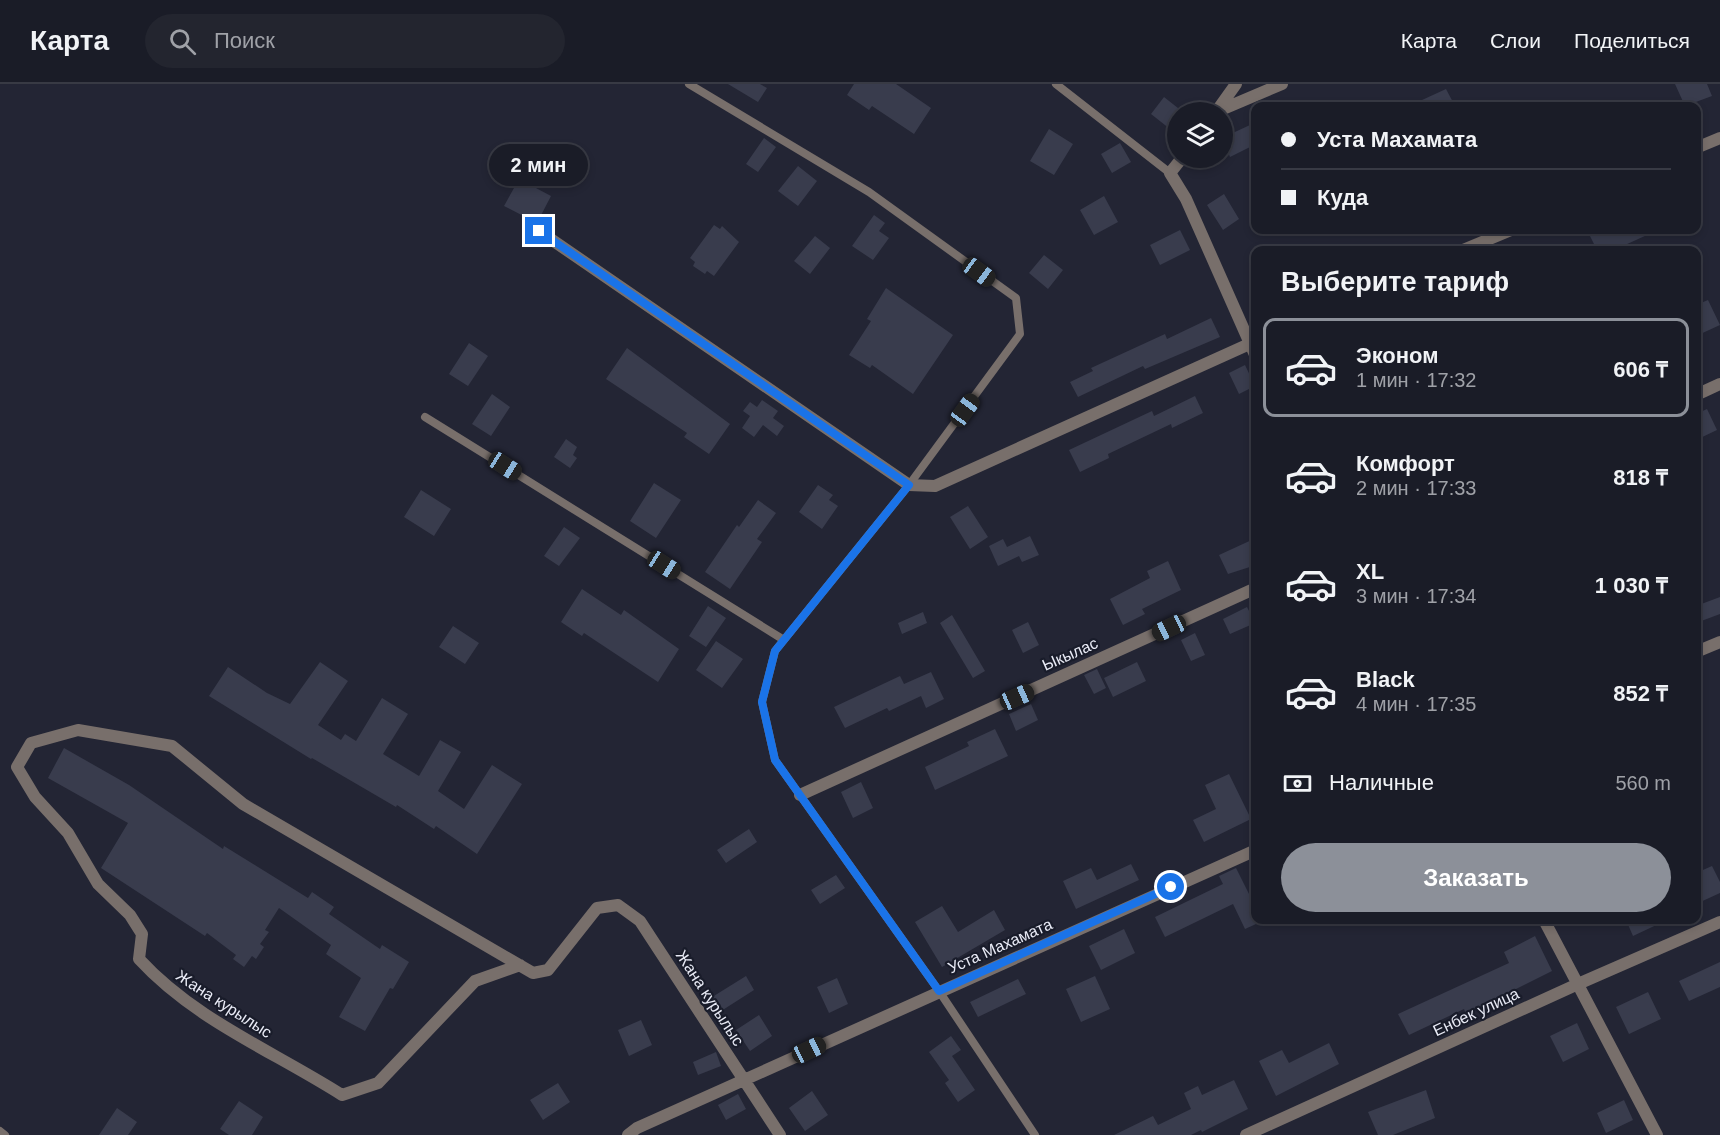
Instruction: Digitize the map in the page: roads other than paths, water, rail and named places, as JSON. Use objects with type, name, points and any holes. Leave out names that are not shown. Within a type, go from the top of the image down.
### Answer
[{"type":"street","points":[[1223,102],[1236,84]]},
{"type":"street","points":[[1233,105],[1282,84]]},
{"type":"street","points":[[1701,146],[1720,138]]},
{"type":"street","points":[[1174,168],[1170,173],[1186,199],[1251,341]]},
{"type":"street","points":[[539,231],[909,485],[935,486],[1251,343]]},
{"type":"street","points":[[1473,246],[1501,234]]},
{"type":"street","points":[[1701,392],[1720,384]]},
{"type":"street","name":"Ыкылас","points":[[800,795],[1251,590]]},
{"type":"street","points":[[1701,650],[1720,642]]},
{"type":"street","name":"Жана курылыс","points":[[520,965],[475,981],[378,1083],[342,1095],[218,1023],[163,985],[139,959],[141,934],[130,915],[98,884],[68,833],[35,797],[17,767],[31,743],[78,730],[172,746],[243,804],[520,965],[533,973],[548,970],[597,908],[618,905],[640,921],[780,1135]]},
{"type":"street","name":"Уста Махамата","points":[[628,1135],[637,1128],[744,1079],[1251,852]]},
{"type":"street","name":"Енбек улица","points":[[1246,1135],[1720,922]]},
{"type":"street","points":[[1546,924],[1652,1133]]},
{"type":"lane","points":[[689,84],[869,192],[1016,298],[1020,334],[909,485],[775,651],[762,702],[775,760],[939,991],[1035,1135]]},
{"type":"lane","points":[[1056,84],[1068,88],[1170,173]]},
{"type":"lane","points":[[425,417],[784,640]]},
{"type":"lane","points":[[0,1131],[5,1135]]}]
